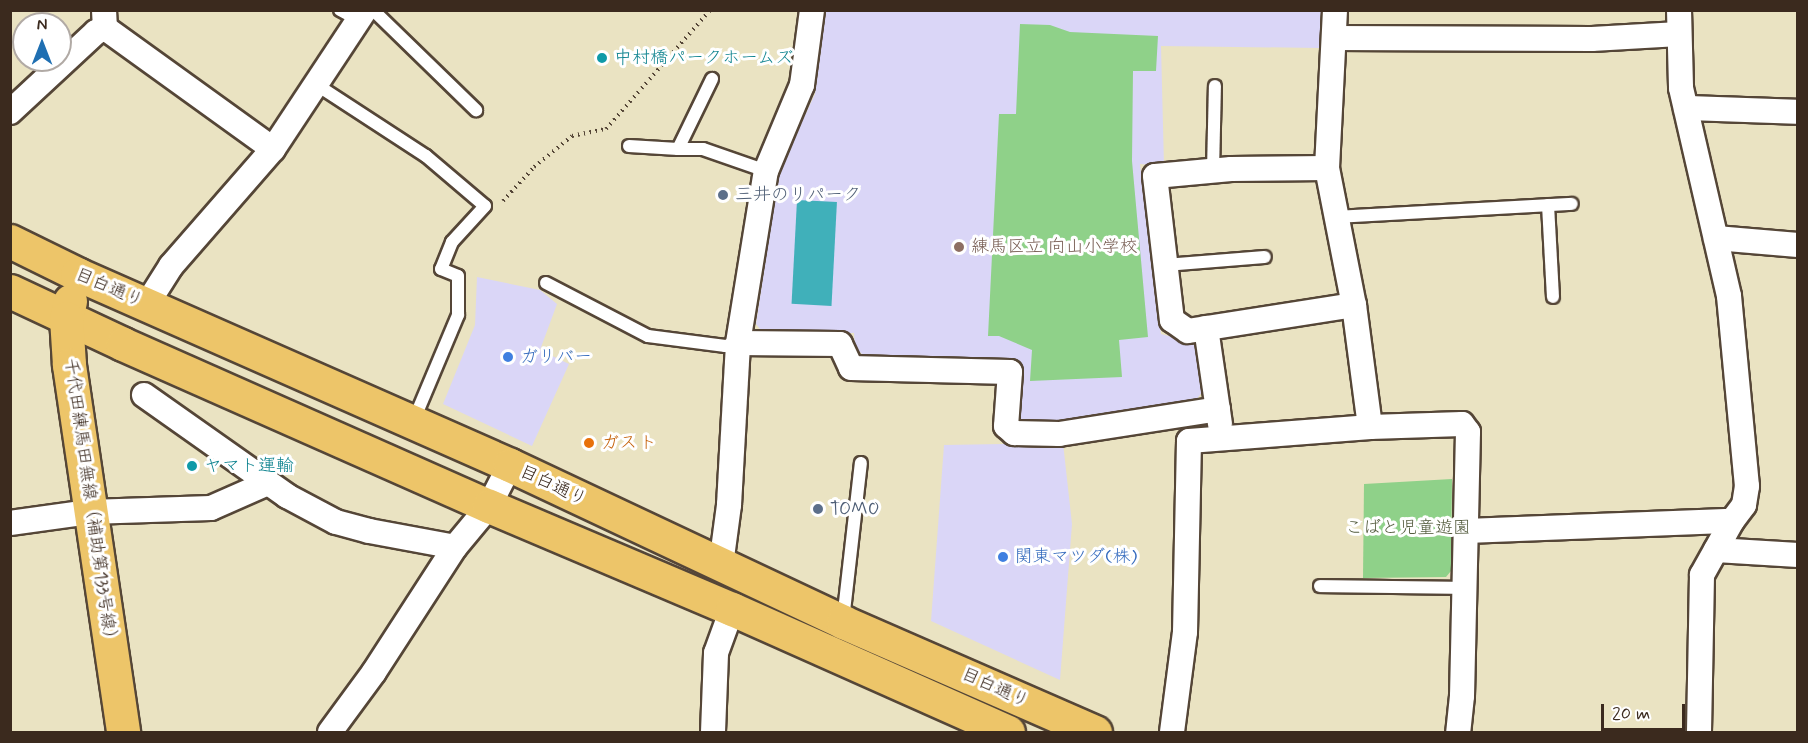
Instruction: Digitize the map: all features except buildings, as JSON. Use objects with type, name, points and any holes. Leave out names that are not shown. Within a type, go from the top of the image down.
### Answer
[{"type":"main road","name":"目白通り","points":[[10,241],[77,274],[510,465],[843,622],[1095,732]]},
{"type":"main road","name":"千代田練馬田無線（補助第133号線）","points":[[77,274],[66,318],[69,365],[123,732]]},
{"type":"main road","name":"目白通り","points":[[10,291],[489,506],[732,609],[1008,732]]},
{"type":"street","points":[[721,566],[729,505],[738,343],[766,171],[802,85],[812,10]]},
{"type":"street","points":[[1335,10],[1327,168],[1354,305],[1370,427]]},
{"type":"street","points":[[1679,10],[1682,88],[1729,296],[1747,486],[1744,505],[1732,521],[1702,575],[1699,732]]},
{"type":"street","points":[[147,304],[171,266],[273,149],[317,85],[359,13]]},
{"type":"street","points":[[10,112],[96,32],[104,19],[273,149]]},
{"type":"street","points":[[1334,38],[1592,39],[1679,34]]},
{"type":"street","points":[[1686,108],[1797,112]]},
{"type":"street","points":[[1327,168],[1213,171],[1155,176],[1172,320],[1188,330],[1354,305]]},
{"type":"street","points":[[1716,238],[1797,244]]},
{"type":"street","points":[[1206,328],[1223,439]]},
{"type":"street","points":[[738,343],[840,344],[851,368],[1010,372],[1006,426],[1014,433],[1059,434],[1218,409]]},
{"type":"street","points":[[144,395],[268,483],[336,522],[369,531],[455,547]]},
{"type":"street","points":[[1172,732],[1185,632],[1189,441],[1370,427],[1462,424],[1468,432],[1462,696],[1458,732]]},
{"type":"street","points":[[330,732],[374,672],[455,547],[489,506],[510,465]]},
{"type":"street","points":[[10,523],[89,512],[211,508],[268,483]]},
{"type":"street","points":[[1466,531],[1732,521]]},
{"type":"street","points":[[1716,550],[1797,555]]},
{"type":"street","points":[[713,732],[716,653],[732,609]]},
{"type":"lane","points":[[359,13],[476,110]]},
{"type":"lane","points":[[678,149],[712,79]]},
{"type":"lane","points":[[317,85],[426,156],[485,206],[452,242],[441,269],[458,276],[459,315],[413,422]]},
{"type":"lane","points":[[1213,171],[1215,86]]},
{"type":"lane","points":[[629,146],[703,148],[766,171]]},
{"type":"lane","points":[[1337,217],[1572,204]]},
{"type":"lane","points":[[1548,205],[1553,297]]},
{"type":"lane","points":[[1165,265],[1265,257]]},
{"type":"lane","points":[[546,283],[648,336],[725,346],[738,343]]},
{"type":"lane","points":[[843,622],[861,463]]},
{"type":"lane","points":[[1320,586],[1465,588]]},
{"type":"path","points":[[500,205],[534,167],[572,136],[606,129],[710,10]]},
{"type":"shaded area","name":"練馬区立 向山小学校","points":[[826,11],[1321,11],[1320,48],[1161,46],[1164,166],[1140,164],[1161,334],[1191,342],[1198,349],[1203,391],[1193,404],[1024,424],[1016,417],[1019,361],[866,358],[855,347],[854,333],[763,333],[756,324],[779,170],[815,94]]},
{"type":"shaded area","name":"ガリバー","points":[[477,277],[540,290],[557,304],[540,350],[569,364],[532,446],[443,404],[475,325]]},
{"type":"shaded area","name":"関東マツダ(株)","points":[[1063,443],[1072,524],[1060,680],[931,621],[944,445]]},
{"type":"green space","points":[[1020,24],[1050,25],[1070,32],[1158,36],[1156,71],[1133,71],[1132,161],[1148,337],[1119,340],[1122,377],[1030,381],[1032,350],[999,336],[988,336],[999,114],[1016,114]]},
{"type":"green space","name":"こばと児童遊園","points":[[1452,479],[1451,571],[1446,577],[1363,578],[1364,484]]},
{"type":"water","points":[[797,200],[837,202],[832,306],[792,304]]},
{"type":"place","name":"中村橋パークホームズ","points":[[602,58]]},
{"type":"place","name":"三井のリパーク","points":[[723,195]]},
{"type":"place","name":"練馬区立 向山小学校","points":[[959,247]]},
{"type":"place","name":"ガリバー","points":[[508,357]]},
{"type":"place","name":"ガスト","points":[[589,443]]},
{"type":"place","name":"ヤマト運輸","points":[[192,466]]},
{"type":"place","name":"TOMO","points":[[818,509]]},
{"type":"place","name":"関東マツダ(株)","points":[[1003,557]]}]
